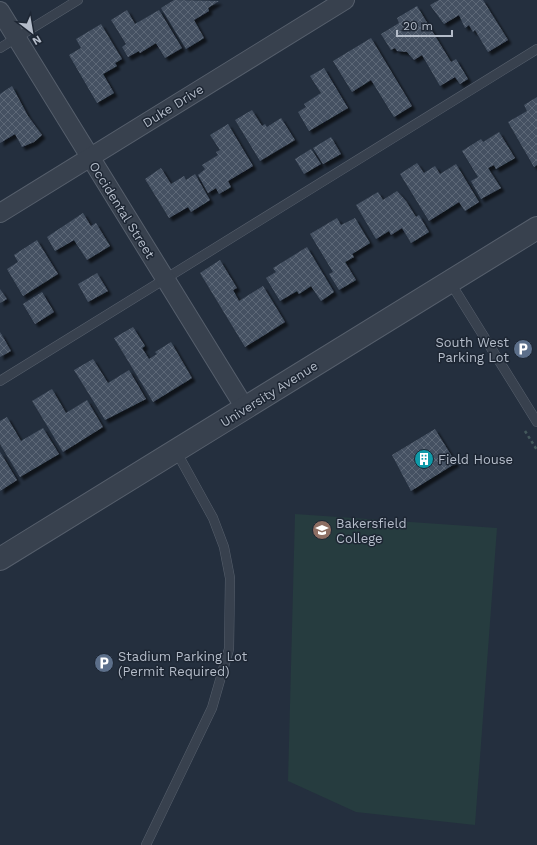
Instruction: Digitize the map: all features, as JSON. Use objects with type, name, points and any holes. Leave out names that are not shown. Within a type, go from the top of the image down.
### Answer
[{"type":"street","name":"Duke Drive","points":[[0,213],[345,0]]},
{"type":"street","name":"Occidental Street","points":[[0,11],[245,408]]},
{"type":"street","name":"University Avenue","points":[[0,559],[537,228]]},
{"type":"lane","points":[[0,48],[78,0]]},
{"type":"lane","points":[[0,381],[537,49]]},
{"type":"lane","points":[[450,282],[537,422]]},
{"type":"lane","points":[[146,845],[212,708],[229,649],[230,578],[224,546],[213,518],[176,450]]},
{"type":"green space","points":[[295,514],[497,528],[475,825],[356,812],[288,781]]},
{"type":"building","points":[[174,0],[219,1],[208,8],[209,11],[194,20],[204,38],[186,49],[161,8]]},
{"type":"building","points":[[439,0],[483,0],[508,40],[488,52],[475,30],[473,32],[469,25],[465,28],[459,15],[444,24],[430,5]]},
{"type":"building","points":[[417,6],[451,62],[456,59],[468,79],[460,84],[455,77],[440,86],[422,55],[414,60],[407,52],[397,51],[395,48],[391,50],[381,34],[399,23],[397,18]]},
{"type":"building","points":[[127,10],[135,24],[159,10],[182,48],[165,58],[156,43],[140,53],[139,51],[128,57],[122,47],[126,44],[111,20]]},
{"type":"building","points":[[101,24],[122,59],[115,63],[117,66],[103,74],[114,93],[97,103],[69,55],[81,48],[76,39]]},
{"type":"building","points":[[371,38],[412,106],[394,117],[371,80],[352,92],[333,61]]},
{"type":"building","points":[[324,68],[348,108],[309,131],[298,112],[306,107],[304,104],[321,93],[310,76]]},
{"type":"building","points":[[12,86],[28,116],[42,135],[34,142],[22,147],[15,134],[0,143],[0,94]]},
{"type":"building","points":[[537,97],[537,165],[534,167],[508,122],[527,111],[524,105]]},
{"type":"building","points":[[252,110],[262,126],[265,124],[267,127],[281,118],[295,140],[260,161],[235,120]]},
{"type":"building","points":[[228,124],[253,166],[228,181],[231,187],[219,194],[216,188],[208,193],[198,175],[205,169],[202,165],[218,155],[216,152],[220,150],[210,135]]},
{"type":"building","points":[[499,132],[515,158],[496,169],[494,165],[488,168],[501,188],[481,199],[471,181],[478,177],[462,151],[481,139],[483,142]]},
{"type":"building","points":[[331,137],[341,154],[323,164],[313,148]]},
{"type":"building","points":[[311,149],[321,164],[304,174],[295,159]]},
{"type":"building","points":[[417,163],[424,173],[435,166],[440,174],[456,164],[479,202],[465,211],[459,202],[429,221],[400,174]]},
{"type":"building","points":[[161,168],[171,184],[184,176],[186,180],[195,174],[210,200],[191,212],[188,207],[169,218],[145,179]]},
{"type":"building","points":[[397,191],[406,201],[416,217],[419,215],[429,232],[411,243],[402,228],[391,235],[389,231],[376,239],[356,205],[378,192],[383,200]]},
{"type":"building","points":[[83,213],[91,226],[96,223],[110,246],[87,260],[74,240],[55,251],[47,237]]},
{"type":"building","points":[[337,218],[341,225],[355,218],[370,243],[352,254],[354,257],[345,262],[356,280],[339,290],[329,274],[333,272],[310,234]]},
{"type":"building","points":[[37,240],[58,274],[23,296],[7,269],[18,262],[14,255]]},
{"type":"building","points":[[307,247],[334,292],[321,301],[311,286],[299,294],[297,291],[280,301],[266,278],[276,272],[273,268]]},
{"type":"building","points":[[220,260],[237,288],[233,290],[239,301],[263,286],[285,322],[245,347],[200,273]]},
{"type":"building","points":[[97,273],[108,291],[88,302],[78,284]]},
{"type":"building","points":[[0,289],[7,299],[0,303]]},
{"type":"building","points":[[42,292],[54,312],[35,324],[23,304]]},
{"type":"building","points":[[133,327],[145,346],[142,348],[149,359],[157,354],[155,352],[171,342],[192,378],[153,402],[114,338]]},
{"type":"building","points":[[0,332],[11,351],[0,357]]},
{"type":"building","points":[[93,359],[108,383],[129,370],[146,399],[105,420],[74,370]]},
{"type":"building","points":[[52,389],[66,413],[87,400],[103,427],[63,452],[32,401]]},
{"type":"building","points":[[7,417],[21,441],[43,428],[59,454],[20,477],[0,444],[0,421]]},
{"type":"building","name":"Field House","points":[[435,429],[456,463],[411,491],[392,455]]},
{"type":"building","points":[[0,452],[17,480],[0,491]]},
{"type":"place","name":"South West Parking Lot","points":[[523,349]]},
{"type":"place","name":"Field House","points":[[424,459]]},
{"type":"place","name":"Bakersfield College","points":[[322,530]]},
{"type":"place","name":"Stadium Parking Lot (Permit Required)","points":[[104,663]]}]
